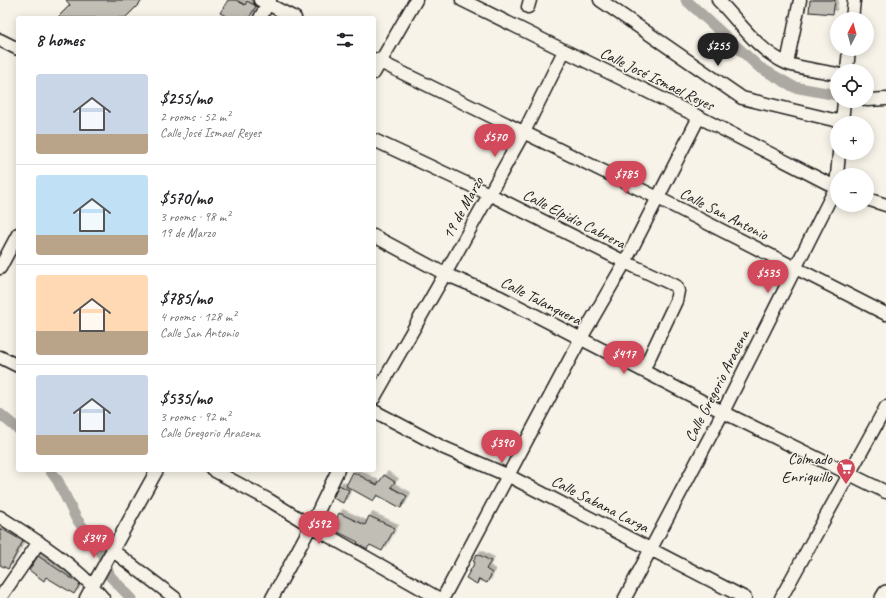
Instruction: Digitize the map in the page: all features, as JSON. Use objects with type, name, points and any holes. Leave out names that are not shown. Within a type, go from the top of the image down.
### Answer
[{"type":"main road","points":[[883,598],[886,593]]},
{"type":"street","points":[[376,65],[416,0]]},
{"type":"street","name":"Calle José Ismael Reyes","points":[[462,0],[699,117],[830,185]]},
{"type":"street","points":[[600,0],[742,98],[830,119]]},
{"type":"street","points":[[718,0],[759,44],[774,56],[787,63],[830,72]]},
{"type":"street","points":[[787,63],[800,0]]},
{"type":"street","points":[[853,12],[854,0]]},
{"type":"street","points":[[261,16],[266,1],[292,16]]},
{"type":"street","points":[[0,40],[16,48]]},
{"type":"street","name":"19 de Marzo","points":[[376,395],[524,132],[564,51]]},
{"type":"street","name":"Calle San Antonio","points":[[376,65],[524,132],[658,198],[886,314]]},
{"type":"street","points":[[874,100],[886,99]]},
{"type":"street","points":[[443,598],[580,340],[625,262],[699,117]]},
{"type":"street","name":"Calle Elpidio Cabrera","points":[[376,141],[489,194],[676,286],[678,291],[676,301],[643,371]]},
{"type":"street","name":"Calle Gregorio Aracena","points":[[625,598],[723,412],[794,268],[830,199]]},
{"type":"street","points":[[874,201],[886,205]]},
{"type":"street","name":"Calle Talanquera","points":[[376,237],[445,274],[500,297],[580,340],[886,492]]},
{"type":"street","points":[[0,268],[16,238]]},
{"type":"street","points":[[0,357],[16,365]]},
{"type":"street","points":[[781,598],[886,407]]},
{"type":"street","name":"Calle Sabana Larga","points":[[376,412],[442,447],[509,476],[745,598]]},
{"type":"street","points":[[86,598],[156,472]]},
{"type":"street","points":[[217,472],[269,500],[311,526],[438,598]]},
{"type":"street","points":[[272,598],[311,526],[337,472]]},
{"type":"street","points":[[0,518],[39,542],[93,586],[103,598]]},
{"type":"street","points":[[0,598],[39,542]]},
{"type":"street","points":[[111,552],[176,598]]},
{"type":"building","points":[[66,0],[143,0],[127,16],[59,16],[70,5]]},
{"type":"building","points":[[228,0],[236,0],[245,5],[247,1],[256,6],[250,16],[226,16],[220,13]]},
{"type":"building","points":[[810,0],[835,0],[833,12],[830,12],[830,14],[809,12]]},
{"type":"building","points":[[353,472],[377,485],[384,475],[395,482],[391,487],[407,496],[401,508],[377,495],[373,501],[346,486]]},
{"type":"building","points":[[339,485],[349,490],[343,503],[333,498]]},
{"type":"building","points":[[339,513],[365,525],[369,516],[395,528],[382,551],[370,545],[367,549],[357,543],[358,542],[332,529]]},
{"type":"building","points":[[0,528],[23,541],[8,569],[0,565]]},
{"type":"building","points":[[477,554],[491,561],[486,569],[492,573],[487,583],[479,579],[477,584],[466,578],[475,562],[473,561]]},
{"type":"building","points":[[38,556],[80,584],[74,594],[46,577],[44,581],[29,570]]},
{"type":"waterway","points":[[686,0],[759,67],[794,87],[830,94]]},
{"type":"waterway","points":[[0,414],[16,427]]},
{"type":"waterway","points":[[51,472],[58,481],[76,518],[102,554],[110,576],[131,598]]},
{"type":"place","name":"Colmado Enriquillo","points":[[846,485]]}]
